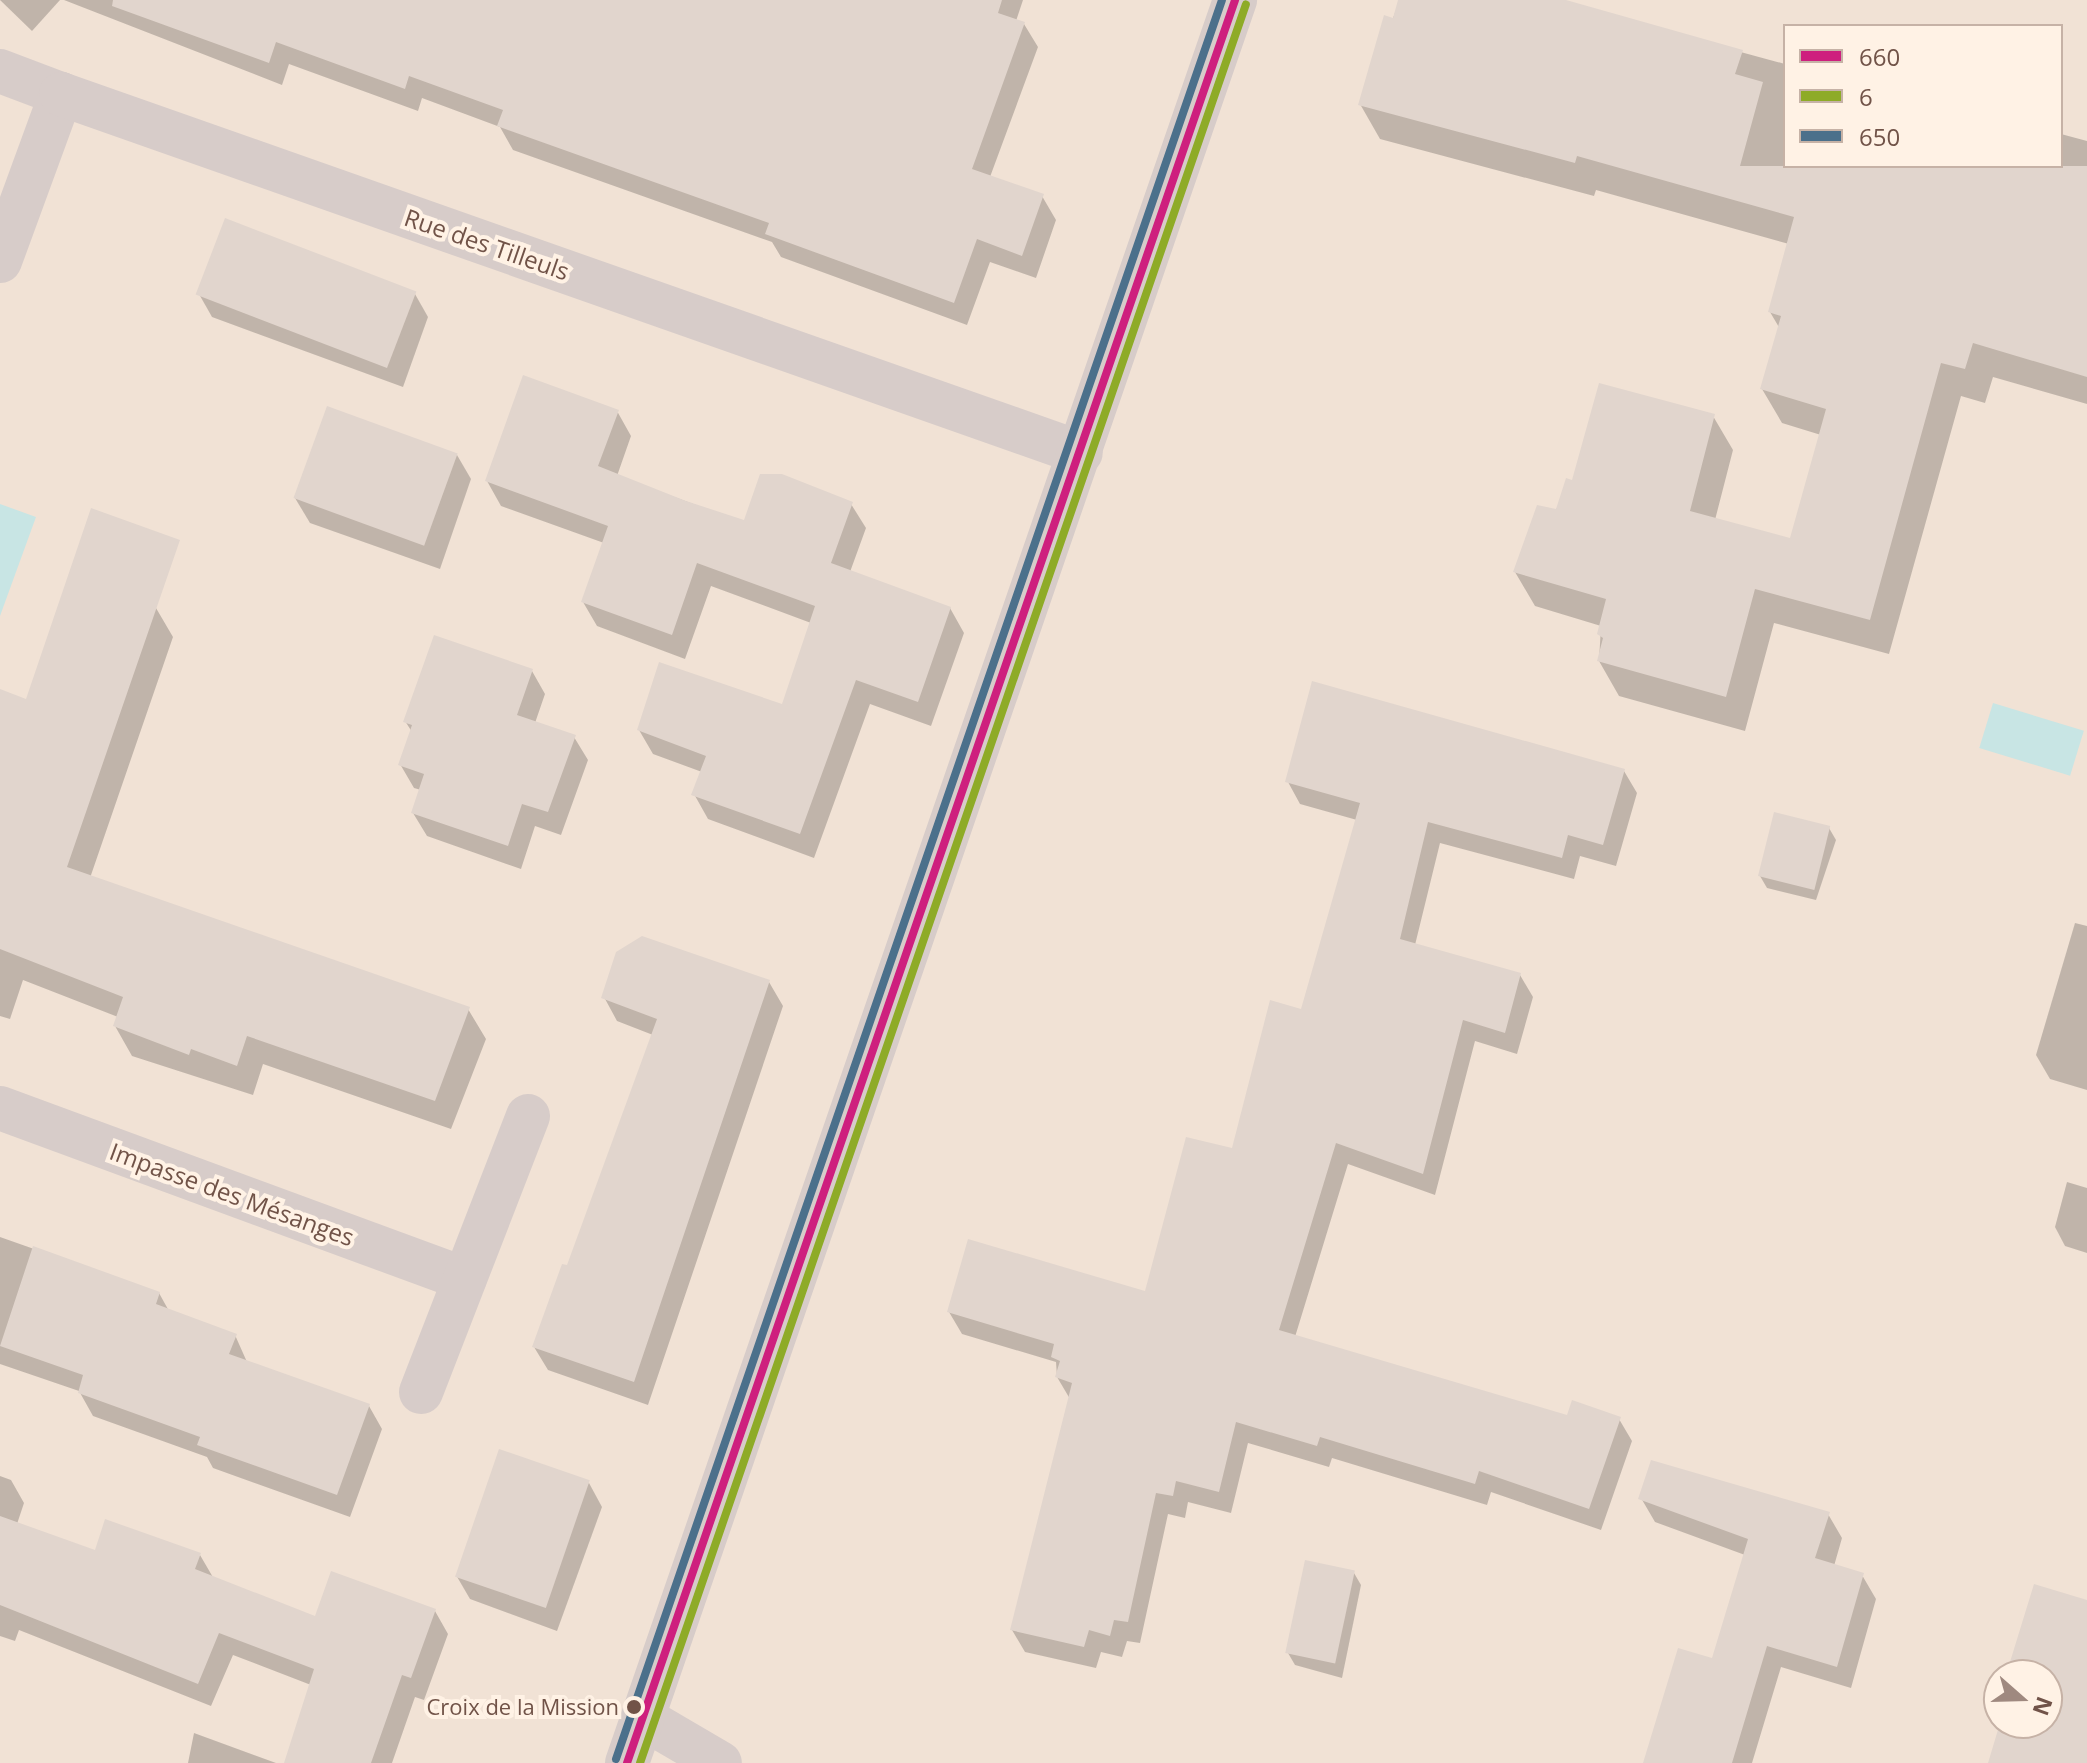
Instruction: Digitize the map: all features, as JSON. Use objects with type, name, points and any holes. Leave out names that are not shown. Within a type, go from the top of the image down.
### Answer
[{"type":"street","points":[[627,1763],[1235,0]]},
{"type":"street","name":"Rue des Tilleuls","points":[[0,71],[1081,453]]},
{"type":"street","points":[[0,261],[61,94]]},
{"type":"street","name":"Impasse des Mésanges","points":[[0,1108],[465,1279]]},
{"type":"street","points":[[421,1392],[528,1116]]},
{"type":"street","points":[[643,1718],[720,1763]]},
{"type":"shaded area","points":[[0,0],[2087,0],[2087,1763],[0,1763]]},
{"type":"water","points":[[0,504],[36,517],[0,616]]},
{"type":"water","points":[[1993,703],[2084,731],[2070,776],[1979,748]]},
{"type":"building","points":[[113,0],[1002,0],[998,13],[1025,22],[972,169],[1044,194],[1022,256],[977,239],[954,303],[765,234],[769,223],[497,126],[503,110],[409,76],[405,89],[276,42],[269,63],[112,6]]},
{"type":"building","points":[[1398,0],[1566,0],[1743,50],[1735,74],[1763,82],[1740,166],[2087,166],[2087,377],[1973,343],[1965,369],[1941,363],[1870,620],[1755,589],[1726,697],[1597,661],[1603,638],[1597,634],[1606,599],[1513,572],[1537,505],[1556,509],[1566,478],[1572,480],[1599,383],[1715,414],[1690,511],[1790,538],[1826,409],[1760,389],[1781,316],[1768,312],[1794,217],[1577,156],[1575,163],[1358,105],[1384,15],[1393,18]]},
{"type":"building","points":[[225,218],[416,291],[387,368],[196,295]]},
{"type":"building","points":[[523,375],[619,410],[598,466],[686,501],[744,520],[760,474],[782,474],[853,502],[831,563],[951,607],[918,702],[856,680],[800,834],[691,795],[706,756],[637,730],[659,662],[782,704],[815,606],[697,563],[672,635],[581,602],[608,526],[485,481]]},
{"type":"building","points":[[327,406],[458,454],[424,546],[293,498]]},
{"type":"building","points":[[91,508],[180,540],[67,867],[470,1007],[435,1101],[247,1036],[237,1066],[191,1049],[189,1055],[113,1026],[123,997],[0,949],[0,689],[26,699]]},
{"type":"building","points":[[434,635],[533,669],[517,715],[576,735],[548,812],[522,804],[508,846],[411,813],[424,774],[398,765],[412,725],[403,722]]},
{"type":"building","points":[[1312,681],[1625,769],[1603,845],[1568,835],[1562,858],[1428,822],[1400,939],[1521,973],[1505,1033],[1463,1020],[1423,1174],[1336,1143],[1279,1330],[1567,1415],[1572,1400],[1621,1417],[1589,1509],[1479,1471],[1475,1484],[1320,1437],[1317,1446],[1236,1422],[1219,1492],[1176,1481],[1173,1496],[1156,1493],[1128,1622],[1114,1620],[1110,1636],[1089,1630],[1084,1647],[1010,1630],[1072,1383],[1055,1377],[1060,1361],[1051,1357],[1054,1344],[947,1312],[968,1239],[1145,1291],[1186,1137],[1232,1148],[1270,1000],[1301,1009],[1360,803],[1285,782]]},
{"type":"building","points":[[1774,812],[1830,826],[1814,890],[1758,876]]},
{"type":"building","points":[[642,936],[770,980],[634,1382],[532,1347],[562,1264],[567,1265],[657,1019],[601,998],[616,952]]},
{"type":"building","points":[[33,1246],[160,1292],[156,1304],[237,1334],[229,1354],[370,1404],[337,1495],[197,1445],[200,1437],[78,1393],[83,1375],[0,1346]]},
{"type":"building","points":[[499,1449],[590,1480],[546,1608],[455,1577]]},
{"type":"building","points":[[1651,1460],[1830,1512],[1815,1558],[1864,1573],[1837,1667],[1767,1646],[1732,1763],[1643,1763],[1678,1648],[1712,1658],[1748,1539],[1638,1499]]},
{"type":"building","points":[[0,1516],[95,1550],[105,1519],[201,1553],[195,1569],[315,1616],[331,1571],[436,1609],[411,1678],[402,1675],[371,1763],[284,1763],[314,1669],[219,1633],[198,1684],[0,1605]]},
{"type":"building","points":[[1305,1560],[1355,1571],[1335,1664],[1285,1653]]},
{"type":"building","points":[[2034,1584],[2087,1600],[2087,1763],[1988,1763],[1995,1739],[2063,1739],[2063,1659],[2011,1659]]},
{"type":"transit line","name":"650","points":[[616,1759],[1222,0]]},
{"type":"transit line","name":"660","points":[[627,1763],[1235,0]]},
{"type":"transit line","name":"6","points":[[640,1763],[1246,4]]},
{"type":"place","name":"Croix de la Mission","points":[[634,1707]]}]
